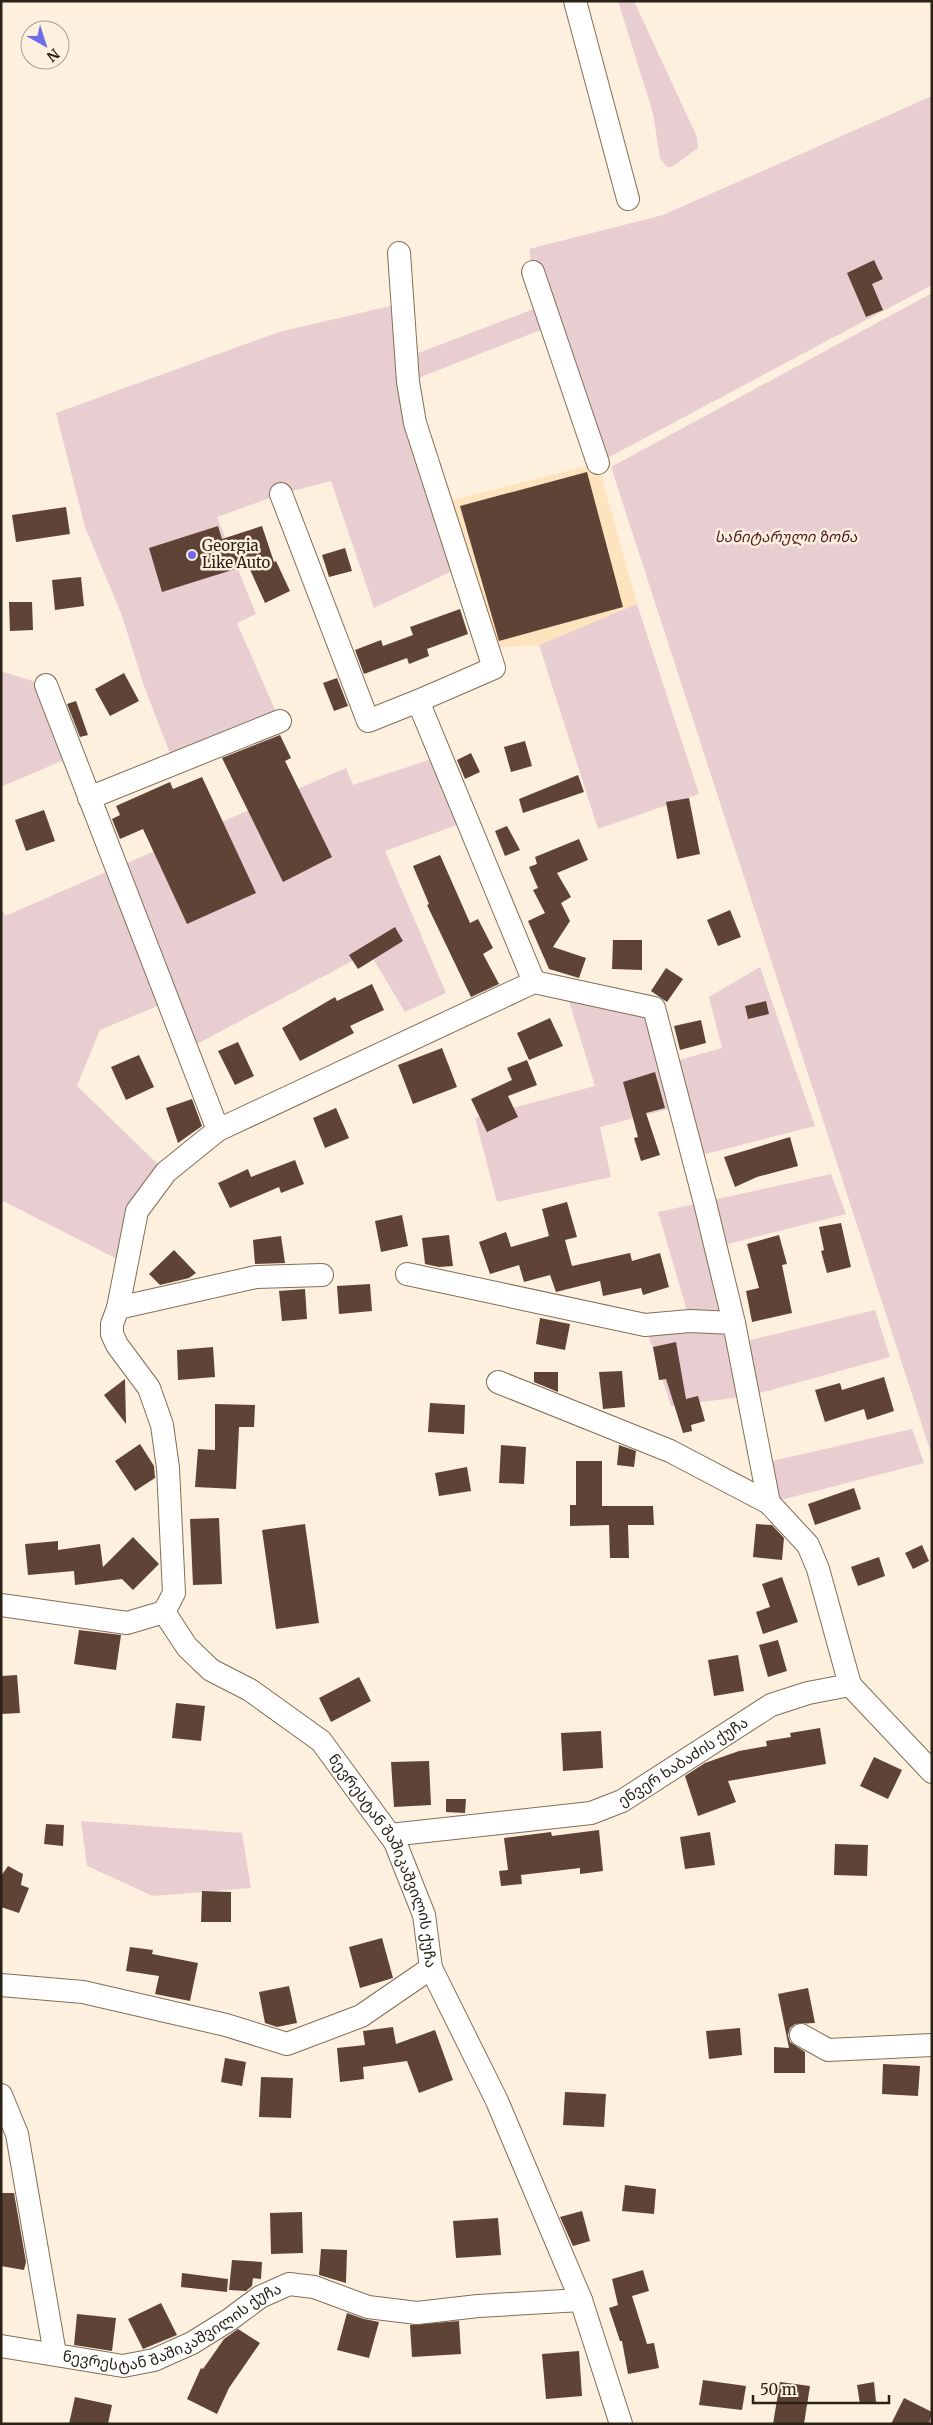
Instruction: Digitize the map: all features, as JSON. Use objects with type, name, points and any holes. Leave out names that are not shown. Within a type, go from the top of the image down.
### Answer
[{"type":"street","points":[[575,1],[628,199]]},
{"type":"street","points":[[280,494],[368,721],[494,668],[415,423],[408,382],[399,253]]},
{"type":"street","points":[[533,272],[598,463]]},
{"type":"street","points":[[46,685],[218,1130]]},
{"type":"street","points":[[418,700],[534,982]]},
{"type":"street","points":[[89,798],[280,721]]},
{"type":"street","points":[[1,1605],[127,1623],[164,1612],[174,1593],[168,1468],[162,1425],[149,1388],[117,1345],[112,1334],[112,1324],[118,1308],[137,1212],[166,1172],[218,1130],[534,982],[654,1008],[734,1323],[769,1503]]},
{"type":"street","points":[[407,1274],[645,1325],[690,1321],[734,1323]]},
{"type":"street","points":[[118,1308],[256,1277],[322,1275]]},
{"type":"street","points":[[498,1382],[670,1451],[769,1503],[808,1545],[818,1569],[850,1685],[932,1772]]},
{"type":"street","points":[[1,1622],[26,1609]]},
{"type":"street","name":"ნევრესტან შაშიკაშვილის ქუჩა","points":[[164,1612],[187,1647],[211,1670],[250,1690],[321,1741],[390,1835],[424,1915],[431,1968],[497,2101],[581,2300],[621,2424]]},
{"type":"street","name":"ენვერ ხაბაძის ქუჩა","points":[[390,1835],[591,1813],[622,1801],[771,1705],[808,1693],[850,1685]]},
{"type":"street","points":[[1,1985],[83,1992],[226,2025],[287,2044],[361,2016],[431,1968]]},
{"type":"street","points":[[801,2035],[828,2050],[932,2045]]},
{"type":"street","name":"ნევრესტან შაშიკაშვილის ქუჩა","points":[[1,2095],[17,2134],[54,2354],[123,2366],[154,2360],[192,2343],[229,2320],[260,2297],[288,2284],[314,2287],[368,2307],[417,2313],[478,2306],[581,2300]]},
{"type":"street","points":[[1,2346],[54,2354]]},
{"type":"shaded area","points":[[598,463],[637,604],[539,645],[488,648],[440,503]]},
{"type":"green space","points":[[618,1],[634,1],[697,137],[698,148],[672,167],[667,167],[660,158],[653,113]]},
{"type":"green space","points":[[932,96],[932,285],[598,463],[551,326],[408,382],[461,567],[374,608],[331,481],[281,494],[217,517],[256,614],[237,623],[280,721],[174,764],[144,686],[122,616],[85,527],[56,413],[279,332],[390,306],[403,305],[408,357],[544,305],[533,272],[529,249],[663,215]]},
{"type":"green space","name":"სანიტარული ზონა","points":[[932,293],[932,1456],[611,467]]},
{"type":"green space","points":[[637,604],[699,794],[598,829],[539,645]]},
{"type":"green space","points":[[1,671],[46,685],[73,756],[1,787]]},
{"type":"green space","points":[[441,756],[468,821],[385,851],[446,993],[405,1012],[369,952],[186,1050],[167,1002],[100,1030],[77,1086],[166,1172],[125,1263],[1,1200],[1,908],[5,916],[346,768],[353,785]]},
{"type":"green space","points":[[760,967],[815,1126],[694,1157],[672,1062],[722,1048],[709,997]]},
{"type":"green space","points":[[565,988],[646,1011],[668,1109],[600,1127],[611,1177],[497,1202],[475,1118],[595,1086]]},
{"type":"green space","points":[[831,1174],[846,1214],[716,1247],[738,1343],[875,1310],[890,1357],[749,1396],[671,1406],[645,1325],[690,1321],[658,1212]]},
{"type":"green space","points":[[912,1429],[924,1463],[769,1503],[763,1463]]},
{"type":"green space","points":[[81,1821],[242,1833],[251,1888],[153,1896],[87,1866]]},
{"type":"building","points":[[874,260],[883,279],[872,284],[883,310],[866,317],[847,273]]},
{"type":"building","points":[[587,472],[623,607],[499,641],[460,506]]},
{"type":"building","points":[[66,507],[70,534],[16,542],[12,515]]},
{"type":"building","points":[[218,526],[222,539],[262,526],[274,562],[276,561],[290,591],[265,603],[248,565],[162,592],[149,548]]},
{"type":"building","points":[[345,548],[352,571],[329,577],[322,555]]},
{"type":"building","points":[[81,577],[84,606],[55,610],[52,580]]},
{"type":"building","points":[[9,602],[32,602],[33,630],[10,631]]},
{"type":"building","points":[[460,609],[468,634],[427,649],[429,656],[409,664],[407,658],[364,674],[355,650],[381,640],[383,646],[413,635],[410,627]]},
{"type":"building","points":[[124,673],[139,701],[110,716],[95,689]]},
{"type":"building","points":[[337,678],[348,706],[334,711],[323,683]]},
{"type":"building","points":[[76,701],[88,735],[80,737],[67,704]]},
{"type":"building","points":[[280,735],[291,758],[285,761],[332,857],[283,882],[222,758]]},
{"type":"building","points":[[525,741],[532,766],[511,772],[504,747]]},
{"type":"building","points":[[471,753],[480,772],[465,779],[457,760]]},
{"type":"building","points":[[578,775],[584,792],[523,813],[519,799]]},
{"type":"building","points":[[202,777],[256,893],[187,924],[143,829],[120,839],[112,819],[120,815],[116,806],[170,782],[173,789]]},
{"type":"building","points":[[689,798],[700,854],[677,859],[666,802]]},
{"type":"building","points":[[44,810],[55,841],[26,851],[15,820]]},
{"type":"building","points":[[507,826],[520,850],[505,856],[495,831]]},
{"type":"building","points":[[579,839],[588,860],[557,873],[571,897],[561,903],[570,921],[553,947],[586,958],[579,978],[549,969],[528,921],[545,913],[533,890],[538,888],[529,867],[537,864],[535,857]]},
{"type":"building","points":[[440,855],[470,923],[478,919],[493,948],[483,954],[499,984],[471,997],[427,905],[429,904],[413,866]]},
{"type":"building","points":[[730,910],[741,937],[718,946],[707,920]]},
{"type":"building","points":[[395,927],[403,941],[358,969],[349,955]]},
{"type":"building","points":[[613,940],[642,940],[642,970],[612,969]]},
{"type":"building","points":[[666,968],[683,979],[667,1002],[651,991]]},
{"type":"building","points":[[372,984],[384,1010],[350,1026],[354,1033],[300,1061],[282,1028],[335,997],[337,1001]]},
{"type":"building","points":[[766,1001],[769,1014],[748,1019],[745,1006]]},
{"type":"building","points":[[550,1018],[563,1046],[529,1060],[517,1033]]},
{"type":"building","points":[[701,1020],[706,1043],[680,1050],[674,1026]]},
{"type":"building","points":[[238,1042],[254,1076],[235,1085],[218,1051]]},
{"type":"building","points":[[442,1048],[457,1087],[413,1104],[398,1065]]},
{"type":"building","points":[[139,1055],[154,1087],[126,1100],[111,1067]]},
{"type":"building","points":[[527,1060],[537,1085],[508,1096],[518,1117],[487,1132],[471,1099],[512,1080],[507,1068]]},
{"type":"building","points":[[655,1072],[665,1108],[646,1113],[660,1155],[641,1161],[634,1138],[638,1137],[623,1082]]},
{"type":"building","points":[[192,1099],[202,1126],[178,1143],[166,1108]]},
{"type":"building","points":[[336,1108],[349,1138],[325,1148],[313,1118]]},
{"type":"building","points":[[790,1137],[798,1166],[757,1177],[735,1187],[724,1157]]},
{"type":"building","points":[[295,1160],[304,1184],[281,1193],[279,1187],[230,1208],[218,1183],[248,1169],[251,1177]]},
{"type":"building","points":[[567,1202],[577,1237],[565,1240],[572,1266],[630,1253],[632,1261],[660,1253],[669,1287],[643,1295],[641,1288],[603,1296],[600,1281],[556,1292],[550,1275],[524,1282],[519,1265],[490,1274],[479,1242],[506,1232],[511,1247],[549,1236],[542,1209]]},
{"type":"building","points":[[402,1215],[408,1246],[381,1252],[375,1221]]},
{"type":"building","points":[[841,1223],[851,1267],[827,1273],[821,1251],[824,1250],[819,1227]]},
{"type":"building","points":[[449,1235],[453,1266],[439,1267],[425,1264],[422,1238]]},
{"type":"building","points":[[779,1235],[787,1264],[782,1265],[792,1313],[752,1322],[746,1291],[759,1288],[747,1244]]},
{"type":"building","points":[[281,1236],[285,1263],[255,1264],[253,1240]]},
{"type":"building","points":[[174,1250],[196,1273],[189,1278],[160,1285],[149,1274]]},
{"type":"building","points":[[370,1284],[372,1311],[339,1314],[337,1286]]},
{"type":"building","points":[[305,1289],[307,1319],[282,1321],[279,1291]]},
{"type":"building","points":[[540,1318],[570,1324],[565,1350],[536,1344]]},
{"type":"building","points":[[676,1342],[686,1399],[698,1396],[705,1421],[691,1425],[692,1431],[683,1433],[666,1379],[659,1380],[653,1347]]},
{"type":"building","points":[[213,1347],[215,1377],[178,1380],[177,1350]]},
{"type":"building","points":[[622,1371],[625,1407],[603,1409],[599,1372]]},
{"type":"building","points":[[534,1372],[558,1372],[558,1392],[534,1382]]},
{"type":"building","points":[[884,1377],[894,1411],[867,1420],[864,1409],[825,1422],[815,1390],[840,1383],[842,1390]]},
{"type":"building","points":[[125,1379],[126,1424],[104,1395]]},
{"type":"building","points":[[430,1403],[465,1405],[464,1434],[428,1432]]},
{"type":"building","points":[[215,1404],[255,1405],[254,1427],[239,1427],[236,1489],[195,1487],[198,1449],[215,1450]]},
{"type":"building","points":[[140,1444],[154,1466],[155,1478],[135,1491],[115,1461]]},
{"type":"building","points":[[501,1445],[526,1447],[524,1484],[499,1483]]},
{"type":"building","points":[[619,1445],[636,1451],[634,1467],[617,1465]]},
{"type":"building","points":[[576,1461],[602,1461],[602,1506],[653,1506],[654,1525],[628,1525],[629,1558],[610,1558],[609,1525],[570,1526],[570,1505],[576,1505]]},
{"type":"building","points":[[467,1467],[471,1491],[439,1496],[435,1473]]},
{"type":"building","points":[[854,1488],[861,1509],[815,1525],[808,1504]]},
{"type":"building","points":[[219,1518],[222,1584],[193,1585],[190,1519]]},
{"type":"building","points":[[305,1524],[319,1623],[276,1629],[262,1530]]},
{"type":"building","points":[[756,1524],[772,1525],[784,1538],[782,1560],[753,1557]]},
{"type":"building","points":[[133,1537],[159,1564],[133,1590],[122,1579],[75,1585],[74,1571],[28,1575],[25,1544],[58,1541],[58,1550],[100,1544],[103,1567]]},
{"type":"building","points":[[922,1545],[929,1561],[913,1569],[905,1553]]},
{"type":"building","points":[[879,1557],[885,1576],[858,1586],[851,1567]]},
{"type":"building","points":[[782,1577],[798,1622],[763,1634],[756,1612],[770,1607],[762,1584]]},
{"type":"building","points":[[79,1630],[121,1635],[116,1670],[74,1664]]},
{"type":"building","points":[[778,1640],[787,1671],[768,1677],[759,1645]]},
{"type":"building","points":[[738,1655],[744,1691],[714,1696],[708,1660]]},
{"type":"building","points":[[17,1675],[20,1713],[1,1714],[1,1676]]},
{"type":"building","points":[[359,1677],[371,1701],[331,1722],[319,1698]]},
{"type":"building","points":[[176,1703],[205,1706],[201,1741],[172,1738]]},
{"type":"building","points":[[820,1728],[826,1764],[728,1781],[736,1802],[698,1816],[685,1776],[705,1763],[739,1751],[767,1746],[766,1741],[791,1737],[790,1733]]},
{"type":"building","points":[[601,1731],[603,1768],[563,1771],[561,1733]]},
{"type":"building","points":[[874,1757],[902,1770],[888,1799],[860,1786]]},
{"type":"building","points":[[429,1761],[431,1805],[394,1807],[391,1762]]},
{"type":"building","points":[[446,1799],[466,1799],[465,1813],[446,1812]]},
{"type":"building","points":[[46,1824],[64,1825],[63,1846],[44,1844]]},
{"type":"building","points":[[599,1830],[603,1871],[580,1874],[580,1868],[521,1875],[522,1884],[501,1886],[499,1871],[508,1870],[504,1838],[551,1832],[552,1836]]},
{"type":"building","points":[[710,1832],[715,1865],[685,1869],[680,1837]]},
{"type":"building","points":[[835,1844],[868,1845],[867,1876],[834,1875]]},
{"type":"building","points":[[8,1866],[23,1874],[21,1885],[29,1888],[19,1913],[1,1907],[1,1876]]},
{"type":"building","points":[[202,1891],[231,1892],[231,1922],[201,1922]]},
{"type":"building","points":[[382,1938],[393,1978],[360,1988],[349,1947]]},
{"type":"building","points":[[130,1947],[153,1950],[152,1954],[198,1963],[190,2001],[155,1994],[159,1976],[126,1971]]},
{"type":"building","points":[[289,1986],[297,2023],[277,2027],[265,2023],[259,1992]]},
{"type":"building","points":[[808,1988],[815,2023],[795,2024],[790,2028],[788,2035],[790,2042],[805,2052],[805,2073],[774,2073],[774,2047],[789,2048],[778,1994]]},
{"type":"building","points":[[393,2027],[396,2044],[435,2030],[453,2080],[419,2093],[407,2061],[363,2067],[364,2079],[340,2082],[337,2048],[365,2045],[363,2031]]},
{"type":"building","points":[[740,2028],[742,2055],[709,2059],[706,2031]]},
{"type":"building","points":[[225,2058],[246,2062],[242,2086],[221,2082]]},
{"type":"building","points":[[883,2064],[920,2066],[918,2096],[882,2094]]},
{"type":"building","points":[[261,2077],[293,2078],[291,2118],[259,2117]]},
{"type":"building","points":[[565,2092],[606,2094],[604,2127],[563,2125]]},
{"type":"building","points":[[625,2185],[656,2189],[654,2214],[622,2211]]},
{"type":"building","points":[[1,2193],[14,2193],[26,2262],[24,2270],[1,2266]]},
{"type":"building","points":[[582,2211],[590,2241],[573,2246],[560,2217]]},
{"type":"building","points":[[302,2212],[303,2253],[271,2254],[270,2213]]},
{"type":"building","points":[[498,2218],[501,2255],[456,2258],[453,2221]]},
{"type":"building","points":[[321,2249],[347,2250],[346,2283],[319,2275]]},
{"type":"building","points":[[232,2260],[262,2262],[261,2279],[253,2278],[252,2286],[246,2291],[229,2290]]},
{"type":"building","points":[[643,2270],[649,2291],[632,2296],[647,2344],[654,2343],[659,2368],[628,2374],[622,2341],[620,2341],[609,2308],[618,2305],[612,2279]]},
{"type":"building","points":[[182,2273],[228,2279],[227,2292],[181,2287]]},
{"type":"building","points":[[161,2303],[177,2335],[143,2349],[128,2319]]},
{"type":"building","points":[[347,2313],[379,2322],[369,2358],[337,2350]]},
{"type":"building","points":[[77,2314],[116,2318],[112,2351],[74,2345]]},
{"type":"building","points":[[459,2321],[461,2354],[412,2357],[410,2325]]},
{"type":"building","points":[[238,2329],[260,2343],[229,2388],[217,2414],[187,2399],[201,2368],[203,2369],[224,2339]]},
{"type":"building","points":[[579,2351],[582,2396],[546,2399],[542,2354]]},
{"type":"building","points":[[703,2380],[746,2386],[742,2410],[699,2405]]},
{"type":"building","points":[[780,2382],[810,2386],[804,2424],[773,2424]]},
{"type":"building","points":[[874,2382],[876,2402],[860,2404],[857,2385]]},
{"type":"building","points":[[75,2397],[112,2405],[108,2424],[69,2424]]},
{"type":"building","points":[[904,2398],[932,2412],[929,2424],[891,2424]]},
{"type":"place","name":"Georgia Like Auto","points":[[192,555]]}]
